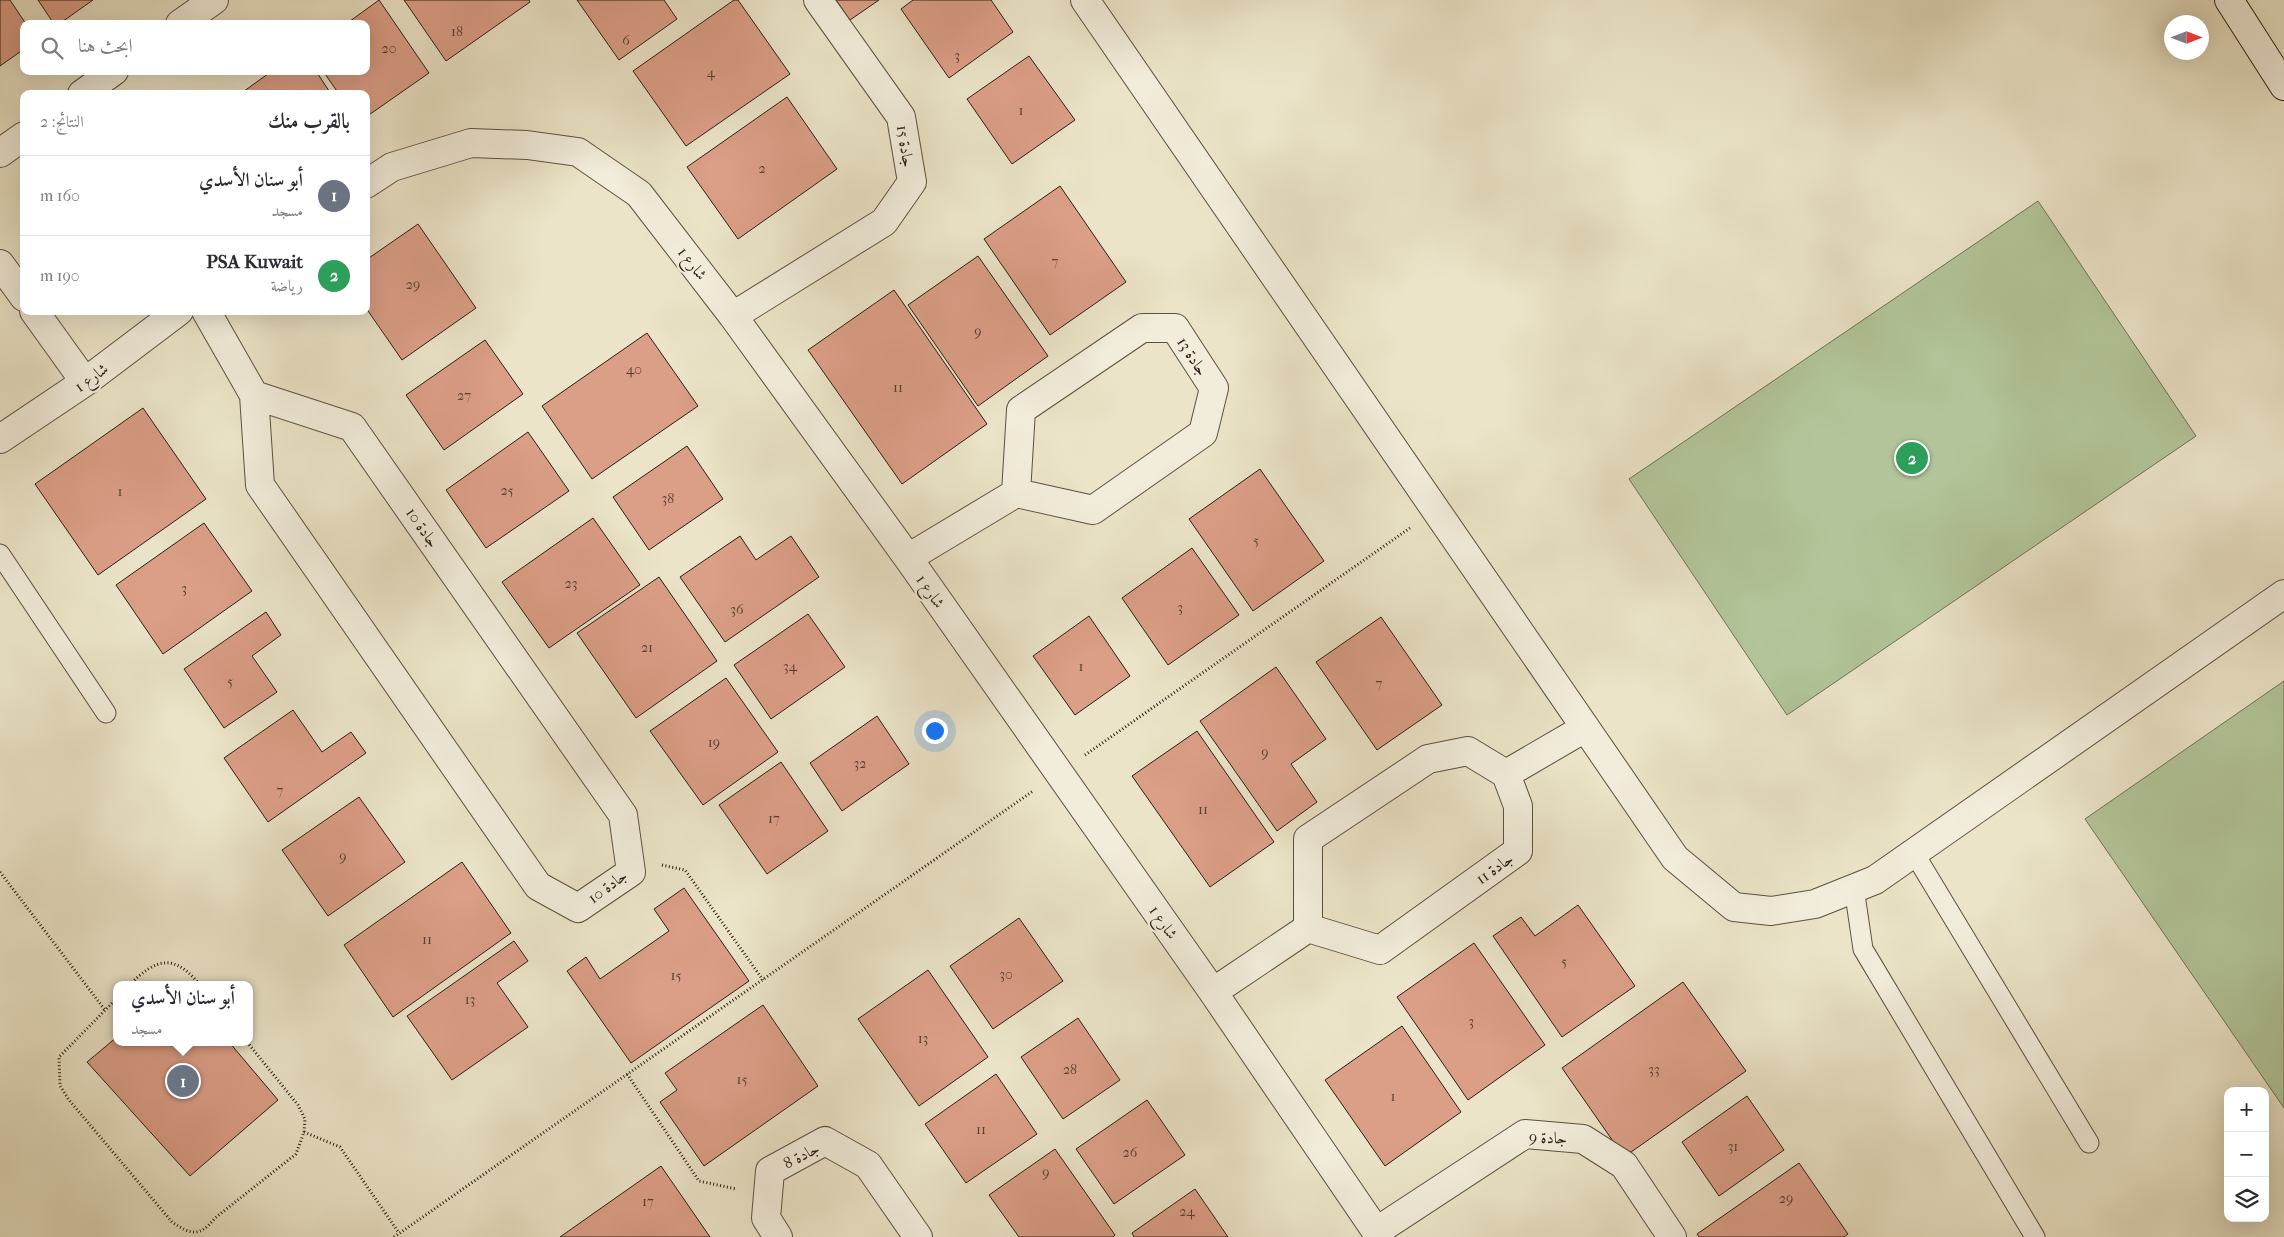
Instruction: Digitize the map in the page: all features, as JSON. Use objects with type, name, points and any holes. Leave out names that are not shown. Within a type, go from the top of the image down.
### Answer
[{"type":"street","points":[[186,20],[214,0]]},
{"type":"street","name":"جادة 15","points":[[733,316],[884,222],[912,182],[901,117],[818,0]]},
{"type":"street","points":[[1085,0],[1675,858],[1734,907],[1771,911],[1815,904],[1875,880],[2284,594]]},
{"type":"street","points":[[2229,0],[2284,86]]},
{"type":"street","points":[[88,90],[108,75]]},
{"type":"street","points":[[0,153],[20,139]]},
{"type":"street","name":"شارع 1","points":[[370,181],[392,167],[471,143],[527,145],[578,152],[639,194],[733,316],[908,558],[1213,992],[1379,1234]]},
{"type":"street","points":[[0,264],[20,292]]},
{"type":"street","points":[[37,315],[84,382]]},
{"type":"street","name":"شارع 1","points":[[0,439],[84,382],[174,315]]},
{"type":"street","name":"جادة 10","points":[[208,315],[254,396],[260,485],[538,886],[578,908],[631,872],[623,815],[352,427],[254,396]]},
{"type":"street","name":"جادة 13","points":[[1142,328],[1175,328],[1214,388],[1203,433],[1093,510],[1016,493],[1021,410],[1142,328]]},
{"type":"street","points":[[908,558],[1016,493]]},
{"type":"street","points":[[1213,992],[1308,928],[1308,840],[1428,759],[1468,751],[1506,774],[1585,728]]},
{"type":"street","name":"جادة 11","points":[[1308,928],[1380,950],[1518,851],[1518,806],[1506,774]]},
{"type":"street","name":"جادة 9","points":[[1379,1234],[1525,1134],[1583,1139],[1624,1165],[1672,1237]]},
{"type":"street","name":"جادة 8","points":[[778,1237],[766,1218],[770,1171],[826,1141],[868,1166],[918,1237]]},
{"type":"lane","points":[[0,554],[106,713]]},
{"type":"lane","points":[[1914,853],[2089,1143]]},
{"type":"lane","points":[[1854,888],[1863,949],[2035,1237]]},
{"type":"path","points":[[394,1237],[1435,510]]},
{"type":"path","points":[[629,858],[685,870],[763,980]]},
{"type":"path","points":[[0,872],[104,1010]]},
{"type":"path","points":[[134,981],[150,967],[163,962],[176,962],[190,972],[197,981]]},
{"type":"path","points":[[113,1002],[59,1057],[60,1086],[69,1100],[172,1222],[185,1231],[196,1233],[206,1230],[215,1218],[296,1154],[304,1132],[305,1119],[298,1105],[250,1046]]},
{"type":"path","points":[[627,1074],[698,1181],[768,1196]]},
{"type":"path","points":[[304,1132],[340,1147],[400,1233]]},
{"type":"green space","points":[[2038,201],[2196,436],[1787,715],[1629,479]]},
{"type":"green space","points":[[2284,681],[2284,1108],[2085,819]]},
{"type":"building","points":[[0,0],[10,0],[23,20],[20,20],[20,52],[0,66]]},
{"type":"building","points":[[38,0],[93,0],[65,20],[51,20]]},
{"type":"building","points":[[379,0],[429,73],[370,114],[370,90],[336,90],[326,75],[370,75],[370,20],[352,20]]},
{"type":"building","points":[[404,0],[529,0],[530,2],[446,61]]},
{"type":"building","points":[[577,0],[664,0],[677,19],[619,60]]},
{"type":"building","points":[[734,0],[738,0],[790,74],[686,146],[633,71]]},
{"type":"building","points":[[836,0],[879,0],[850,20]]},
{"type":"building","points":[[913,0],[991,0],[1013,32],[949,78],[901,9]]},
{"type":"building","points":[[1029,56],[1075,120],[1012,164],[967,99]]},
{"type":"building","points":[[266,75],[319,75],[328,90],[246,90]]},
{"type":"building","points":[[787,97],[837,169],[738,239],[687,167]]},
{"type":"building","points":[[1060,186],[1126,282],[1050,335],[984,239]]},
{"type":"building","points":[[418,224],[476,308],[402,360],[370,314],[370,257]]},
{"type":"building","points":[[978,256],[1048,356],[978,406],[908,305]]},
{"type":"building","points":[[894,290],[987,424],[902,484],[808,350]]},
{"type":"building","points":[[647,333],[698,406],[592,479],[542,406]]},
{"type":"building","points":[[485,340],[523,394],[444,450],[406,395]]},
{"type":"building","points":[[143,408],[206,499],[98,575],[35,484]]},
{"type":"building","points":[[528,432],[569,491],[486,548],[446,490]]},
{"type":"building","points":[[687,446],[723,499],[649,550],[613,497]]},
{"type":"building","points":[[1260,469],[1324,561],[1253,611],[1189,519]]},
{"type":"building","points":[[593,518],[640,585],[549,648],[502,582]]},
{"type":"building","points":[[204,523],[252,591],[163,654],[116,585]]},
{"type":"building","points":[[740,536],[756,560],[791,536],[819,577],[725,642],[680,577]]},
{"type":"building","points":[[1192,548],[1239,615],[1168,665],[1122,598]]},
{"type":"building","points":[[659,577],[717,661],[636,718],[577,633]]},
{"type":"building","points":[[266,612],[281,635],[252,656],[277,692],[224,728],[184,669]]},
{"type":"building","points":[[808,614],[845,667],[771,719],[734,665]]},
{"type":"building","points":[[1089,616],[1130,676],[1075,715],[1033,656]]},
{"type":"building","points":[[1381,617],[1442,705],[1377,750],[1316,662]]},
{"type":"building","points":[[1276,667],[1326,739],[1291,764],[1317,802],[1277,831],[1200,721]]},
{"type":"building","points":[[726,678],[778,752],[703,805],[650,731]]},
{"type":"building","points":[[293,710],[322,752],[351,732],[366,753],[268,822],[224,758]]},
{"type":"building","points":[[877,716],[909,764],[842,811],[810,763]]},
{"type":"building","points":[[1197,731],[1274,842],[1210,887],[1132,776]]},
{"type":"building","points":[[781,762],[828,831],[767,874],[719,805]]},
{"type":"building","points":[[359,797],[405,862],[328,916],[282,850]]},
{"type":"building","points":[[462,862],[511,933],[393,1017],[344,945]]},
{"type":"building","points":[[684,888],[749,981],[631,1063],[567,971],[586,957],[600,979],[669,931],[654,909]]},
{"type":"building","points":[[1578,905],[1635,986],[1562,1037],[1493,936],[1521,917],[1535,936]]},
{"type":"building","points":[[1019,918],[1063,981],[993,1029],[950,966]]},
{"type":"building","points":[[514,941],[528,961],[497,983],[528,1027],[452,1080],[407,1016]]},
{"type":"building","points":[[1474,943],[1545,1045],[1468,1100],[1397,997]]},
{"type":"building","points":[[928,970],[988,1057],[919,1106],[858,1019]]},
{"type":"building","points":[[1683,982],[1746,1071],[1624,1157],[1562,1068]]},
{"type":"building","points":[[763,1005],[818,1086],[704,1166],[660,1102],[677,1090],[665,1073]]},
{"type":"building","points":[[1078,1018],[1120,1080],[1063,1119],[1021,1057]]},
{"type":"building","points":[[1402,1026],[1461,1112],[1385,1166],[1325,1080]]},
{"type":"building","points":[[113,1040],[113,1046],[232,1046],[278,1100],[190,1176],[87,1062]]},
{"type":"building","points":[[996,1074],[1037,1134],[966,1183],[925,1124]]},
{"type":"building","points":[[1747,1096],[1784,1150],[1719,1196],[1682,1142]]},
{"type":"building","points":[[1147,1100],[1185,1155],[1114,1204],[1076,1149]]},
{"type":"building","points":[[1055,1149],[1115,1235],[1113,1237],[1019,1237],[989,1195]]},
{"type":"building","points":[[1799,1163],[1848,1234],[1844,1237],[1699,1237],[1697,1234]]},
{"type":"building","points":[[661,1166],[710,1237],[560,1237]]},
{"type":"building","points":[[1195,1189],[1228,1237],[1134,1237],[1132,1233]]},
{"type":"place","name":"PSA Kuwait","points":[[1912,458]]},
{"type":"place","name":"أبو سنان الأسدي","points":[[183,1081]]}]
